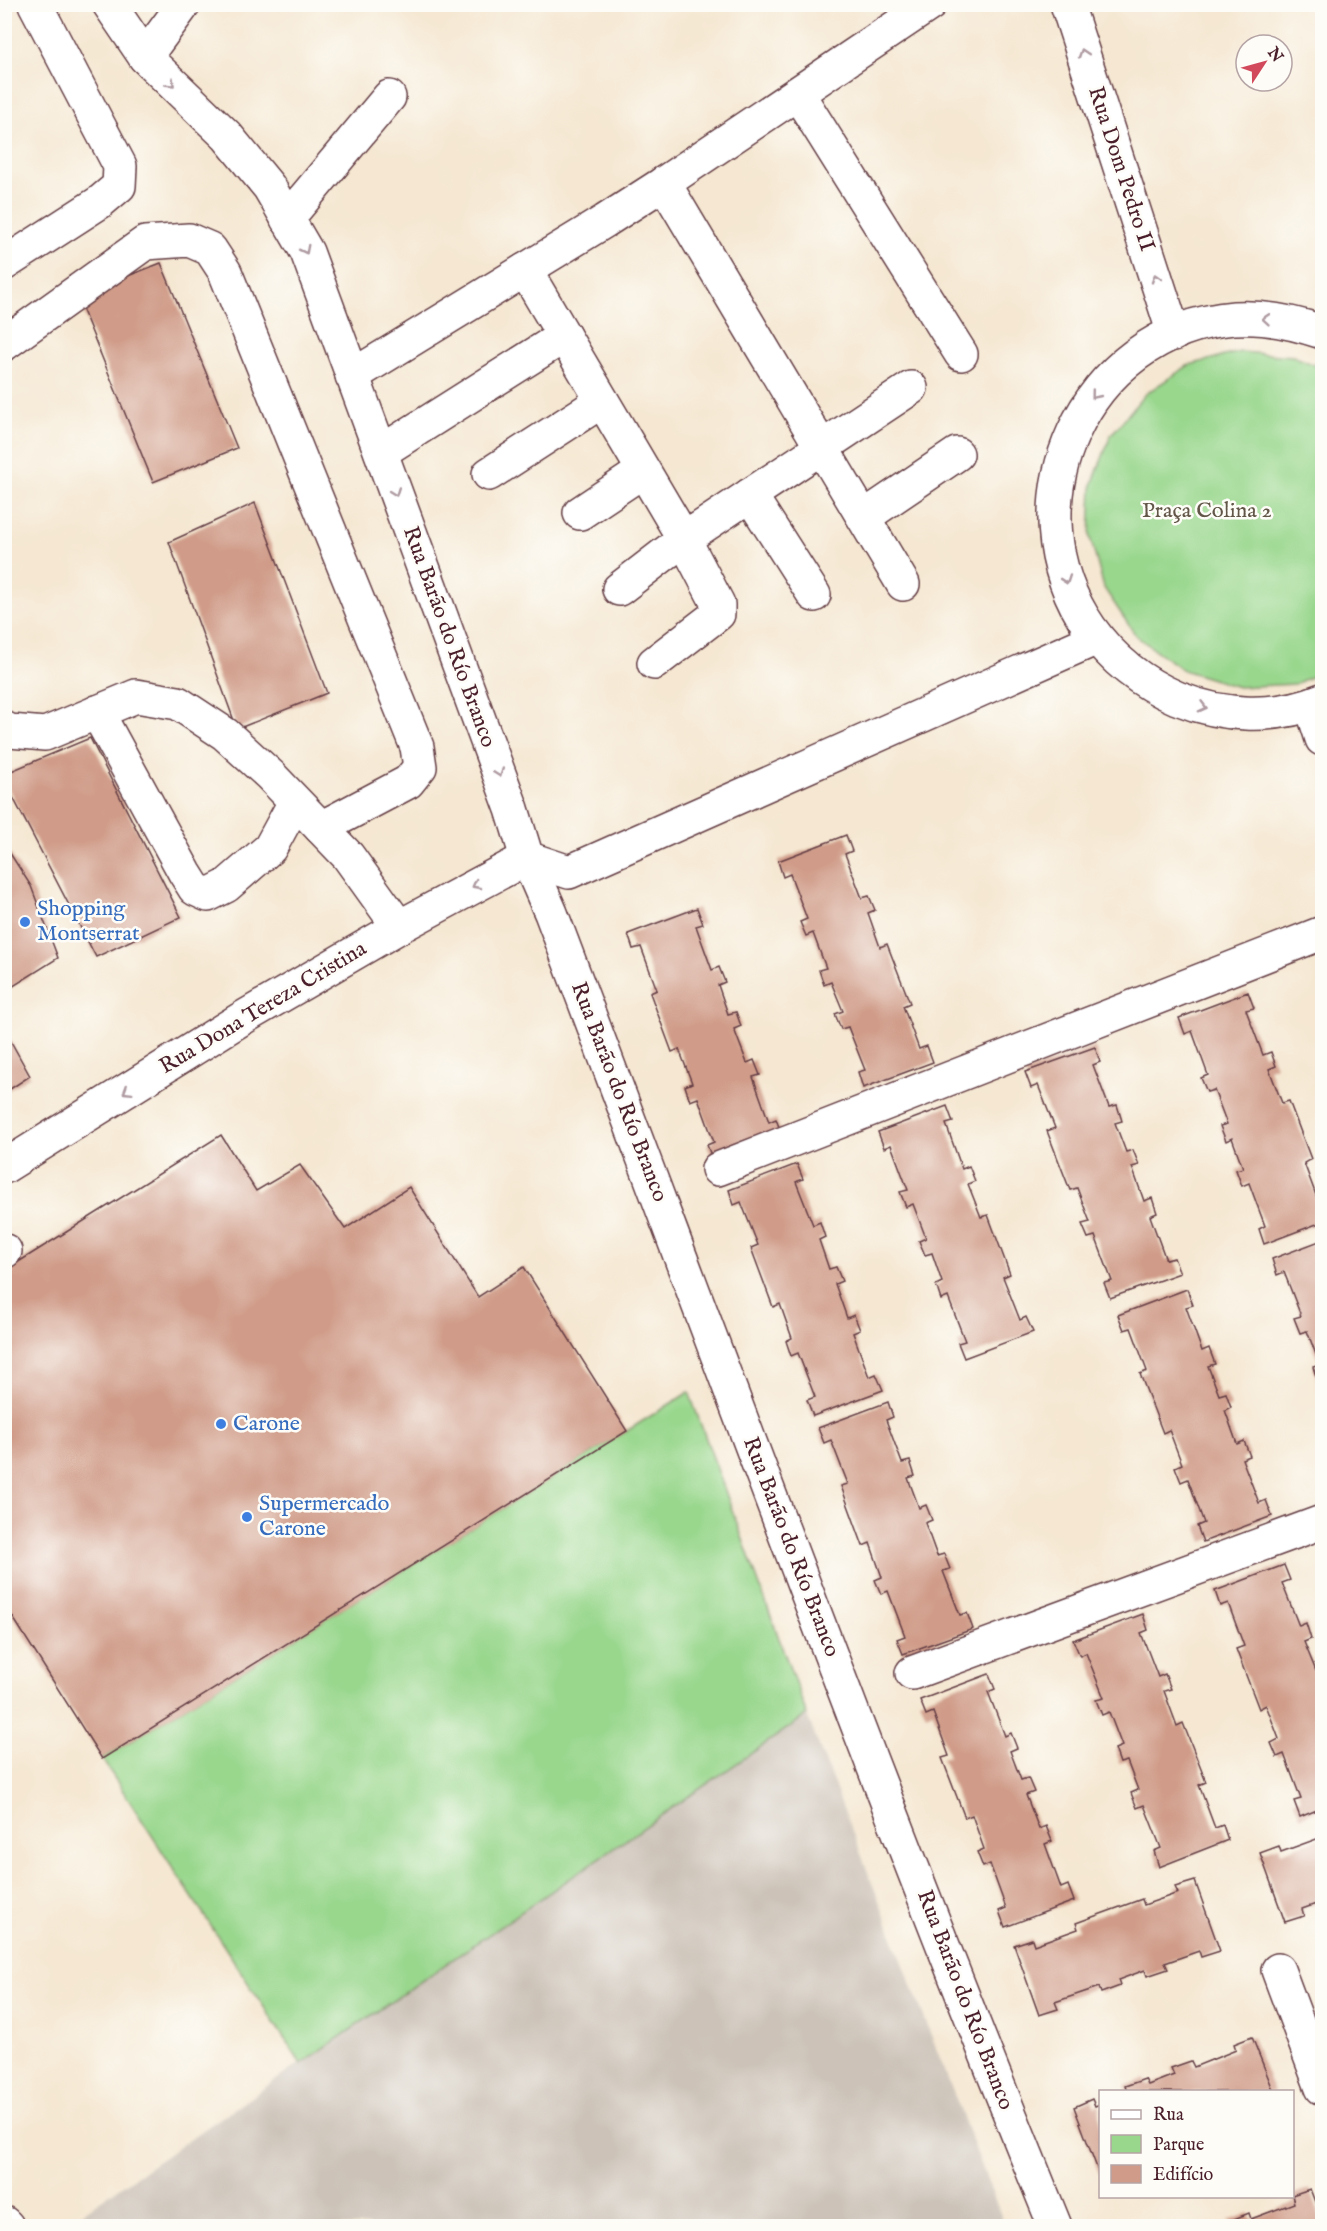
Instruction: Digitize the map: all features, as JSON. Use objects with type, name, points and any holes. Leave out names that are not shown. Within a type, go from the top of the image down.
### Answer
[{"type":"street","points":[[4,264],[100,202],[119,186],[120,166],[35,4]]},
{"type":"street","name":"Rua Barão do Río Branco","points":[[109,4],[145,57],[227,136],[268,187],[307,252],[512,809],[527,858],[551,913],[853,1712],[1055,2226]]},
{"type":"street","points":[[145,57],[184,4]]},
{"type":"street","points":[[352,376],[664,183],[930,4]]},
{"type":"street","name":"Rua Dom Pedro II","points":[[1067,4],[1174,334]]},
{"type":"street","points":[[798,94],[961,354]]},
{"type":"street","points":[[287,219],[389,98]]},
{"type":"street","points":[[664,183],[903,584]]},
{"type":"street","points":[[4,344],[146,243],[189,240],[210,249],[230,283],[417,747],[420,767],[408,782],[321,828]]},
{"type":"street","points":[[525,270],[684,539],[718,604],[718,614],[654,663]]},
{"type":"street","points":[[1323,332],[1294,322],[1243,318],[1203,324],[1174,334],[1150,346],[1127,362],[1089,403],[1075,427],[1065,453],[1054,508],[1060,563],[1081,615],[1097,638],[1139,678],[1164,692],[1218,711],[1242,714],[1288,711],[1317,703],[1323,739]]},
{"type":"street","points":[[381,452],[564,336]]},
{"type":"street","points":[[619,589],[684,539],[910,388]]},
{"type":"street","points":[[489,474],[602,401]]},
{"type":"street","points":[[864,517],[957,454]]},
{"type":"street","points":[[580,513],[643,471]]},
{"type":"street","points":[[750,495],[814,596]]},
{"type":"street","points":[[527,858],[569,872],[1097,638]]},
{"type":"street","points":[[4,728],[10,731],[45,734],[136,696],[178,703],[225,734],[321,828],[348,856],[399,927]]},
{"type":"street","points":[[97,712],[184,873],[195,889],[208,894],[226,886],[270,848],[295,802]]},
{"type":"street","name":"Rua Dona Tereza Cristina","points":[[4,1167],[241,1019],[399,927],[527,858]]},
{"type":"street","points":[[718,1169],[1323,933]]},
{"type":"street","points":[[912,1673],[1323,1522]]},
{"type":"street","points":[[1278,1970],[1323,2088]]},
{"type":"shaded area","points":[[807,1715],[1005,2226],[65,2225]]},
{"type":"green space","name":"Praça Colina 2","points":[[1240,352],[1293,356],[1322,368],[1322,672],[1295,684],[1238,687],[1183,670],[1136,636],[1104,588],[1090,537],[1092,485],[1111,435],[1145,394],[1189,365]]},
{"type":"green space","points":[[689,1392],[807,1715],[301,2064],[102,1759]]},
{"type":"building","points":[[161,263],[237,448],[153,482],[77,296]]},
{"type":"building","points":[[255,503],[327,693],[237,729],[169,542]]},
{"type":"building","points":[[90,738],[181,917],[96,957],[4,780],[4,774]]},
{"type":"building","points":[[846,835],[852,851],[845,854],[862,898],[869,896],[875,910],[868,913],[880,947],[887,944],[910,1003],[903,1006],[919,1049],[927,1046],[933,1062],[863,1088],[858,1072],[865,1070],[848,1027],[841,1029],[835,1014],[843,1011],[831,982],[824,985],[819,970],[826,968],[813,933],[806,936],[800,922],[807,919],[790,874],[783,877],[778,861]]},
{"type":"building","name":"Shopping Montserrat","points":[[4,844],[31,886],[58,958],[4,992]]},
{"type":"building","points":[[697,908],[703,924],[696,926],[712,970],[719,967],[725,982],[718,985],[728,1014],[736,1012],[741,1026],[734,1029],[747,1063],[754,1060],[760,1075],[753,1077],[769,1122],[776,1119],[782,1135],[713,1161],[707,1145],[714,1142],[698,1098],[690,1101],[685,1086],[692,1083],[679,1049],[672,1052],[650,993],[657,990],[641,947],[633,949],[628,934]]},
{"type":"building","points":[[1248,992],[1254,1008],[1246,1010],[1263,1055],[1271,1052],[1276,1066],[1269,1069],[1282,1103],[1289,1101],[1311,1159],[1304,1163],[1320,1206],[1322,1205],[1322,1222],[1264,1244],[1259,1229],[1265,1226],[1249,1183],[1242,1186],[1236,1170],[1243,1168],[1232,1138],[1226,1141],[1220,1126],[1227,1124],[1214,1090],[1207,1092],[1201,1078],[1208,1075],[1192,1031],[1185,1034],[1179,1018]]},
{"type":"building","points":[[4,1029],[30,1076],[4,1093]]},
{"type":"building","points":[[1095,1047],[1100,1062],[1093,1065],[1109,1107],[1117,1105],[1122,1121],[1115,1123],[1126,1152],[1133,1150],[1139,1165],[1132,1167],[1144,1201],[1152,1198],[1157,1213],[1150,1216],[1166,1260],[1174,1258],[1180,1273],[1110,1298],[1104,1283],[1112,1281],[1095,1236],[1088,1238],[1082,1224],[1090,1222],[1077,1188],[1070,1190],[1047,1131],[1055,1128],[1038,1085],[1031,1088],[1025,1072]]},
{"type":"building","points":[[947,1106],[953,1122],[946,1124],[962,1169],[969,1166],[975,1181],[968,1184],[981,1217],[988,1215],[1010,1274],[1003,1277],[1020,1320],[1026,1317],[1033,1332],[964,1358],[958,1343],[965,1341],[948,1297],[941,1300],[936,1285],[942,1282],[932,1253],[925,1255],[919,1241],[926,1238],[913,1204],[906,1207],[900,1192],[908,1190],[891,1145],[884,1148],[878,1132]]},
{"type":"building","name":"Supermercado Carone","points":[[221,1135],[256,1191],[300,1165],[345,1229],[409,1187],[478,1297],[524,1267],[627,1431],[102,1759],[4,1603],[4,1271]]},
{"type":"building","points":[[797,1164],[803,1179],[796,1182],[813,1225],[820,1222],[825,1237],[819,1240],[829,1269],[836,1267],[842,1281],[835,1284],[847,1318],[854,1315],[860,1330],[853,1333],[869,1377],[876,1374],[883,1390],[813,1416],[807,1400],[815,1397],[798,1353],[791,1356],[786,1341],[792,1338],[780,1304],[773,1307],[751,1248],[758,1245],[741,1202],[734,1205],[729,1190]]},
{"type":"building","points":[[1322,1240],[1322,1380],[1318,1382],[1313,1367],[1320,1365],[1307,1331],[1300,1333],[1294,1318],[1301,1316],[1284,1272],[1277,1275],[1272,1259]]},
{"type":"building","points":[[1187,1289],[1193,1305],[1186,1307],[1202,1351],[1209,1348],[1215,1364],[1208,1366],[1219,1395],[1226,1393],[1231,1407],[1225,1410],[1237,1444],[1244,1441],[1250,1456],[1242,1459],[1259,1503],[1266,1500],[1272,1516],[1203,1542],[1197,1526],[1204,1523],[1188,1479],[1181,1482],[1175,1467],[1182,1464],[1169,1430],[1163,1433],[1140,1374],[1147,1371],[1131,1328],[1124,1330],[1118,1315]]},
{"type":"building","points":[[888,1402],[893,1417],[886,1420],[902,1463],[910,1461],[915,1476],[908,1478],[919,1508],[926,1505],[932,1520],[925,1523],[937,1556],[944,1554],[950,1569],[943,1571],[960,1615],[967,1613],[973,1629],[903,1654],[897,1639],[905,1636],[888,1591],[881,1594],[875,1580],[882,1577],[870,1543],[863,1546],[841,1486],[848,1484],[831,1440],[824,1443],[818,1428]]},
{"type":"building","points":[[1284,1565],[1290,1580],[1282,1583],[1299,1626],[1306,1623],[1311,1639],[1304,1642],[1316,1671],[1322,1668],[1322,1808],[1300,1817],[1294,1801],[1301,1799],[1284,1754],[1277,1757],[1271,1743],[1279,1739],[1266,1705],[1259,1709],[1236,1649],[1244,1646],[1228,1603],[1220,1606],[1215,1591]]},
{"type":"building","points":[[1143,1614],[1148,1630],[1141,1633],[1158,1677],[1165,1674],[1171,1689],[1164,1691],[1177,1726],[1183,1723],[1206,1782],[1199,1785],[1215,1828],[1223,1825],[1228,1840],[1159,1867],[1154,1851],[1161,1848],[1144,1805],[1137,1808],[1131,1793],[1138,1790],[1127,1761],[1120,1763],[1115,1749],[1122,1746],[1109,1712],[1102,1715],[1096,1700],[1104,1698],[1086,1653],[1080,1656],[1073,1640]]},
{"type":"building","points":[[989,1674],[995,1689],[988,1692],[1005,1736],[1011,1733],[1017,1748],[1010,1751],[1021,1780],[1028,1778],[1034,1792],[1026,1795],[1039,1829],[1046,1826],[1052,1841],[1045,1844],[1061,1888],[1068,1885],[1074,1901],[1005,1927],[999,1911],[1006,1908],[990,1864],[983,1867],[977,1852],[984,1849],[972,1815],[965,1818],[942,1758],[949,1756],[933,1712],[926,1715],[920,1700]]},
{"type":"building","points":[[1322,1837],[1322,1902],[1302,1909],[1304,1916],[1285,1922],[1260,1853],[1279,1846],[1281,1852]]},
{"type":"building","points":[[1195,1881],[1220,1951],[1201,1957],[1199,1951],[1165,1963],[1168,1969],[1147,1976],[1145,1970],[1118,1980],[1120,1986],[1101,1993],[1099,1987],[1055,2002],[1058,2009],[1039,2015],[1014,1945],[1032,1939],[1034,1945],[1078,1929],[1076,1923],[1142,1899],[1144,1905],[1178,1893],[1175,1887]]},
{"type":"building","points":[[1252,2037],[1273,2090],[1126,2090],[1125,2086],[1145,2079],[1148,2085],[1174,2075],[1171,2068],[1191,2061],[1194,2067],[1236,2050],[1234,2044]]},
{"type":"building","points":[[1092,2099],[1095,2106],[1099,2104],[1099,2173],[1074,2107]]},
{"type":"building","points":[[1310,2189],[1322,2220],[1322,2226],[1232,2226],[1229,2221],[1249,2213],[1251,2219],[1294,2203],[1294,2194]]},
{"type":"place","name":"Shopping Montserrat","points":[[25,922]]},
{"type":"place","name":"Carone","points":[[221,1424]]},
{"type":"place","name":"Supermercado Carone","points":[[247,1517]]}]
